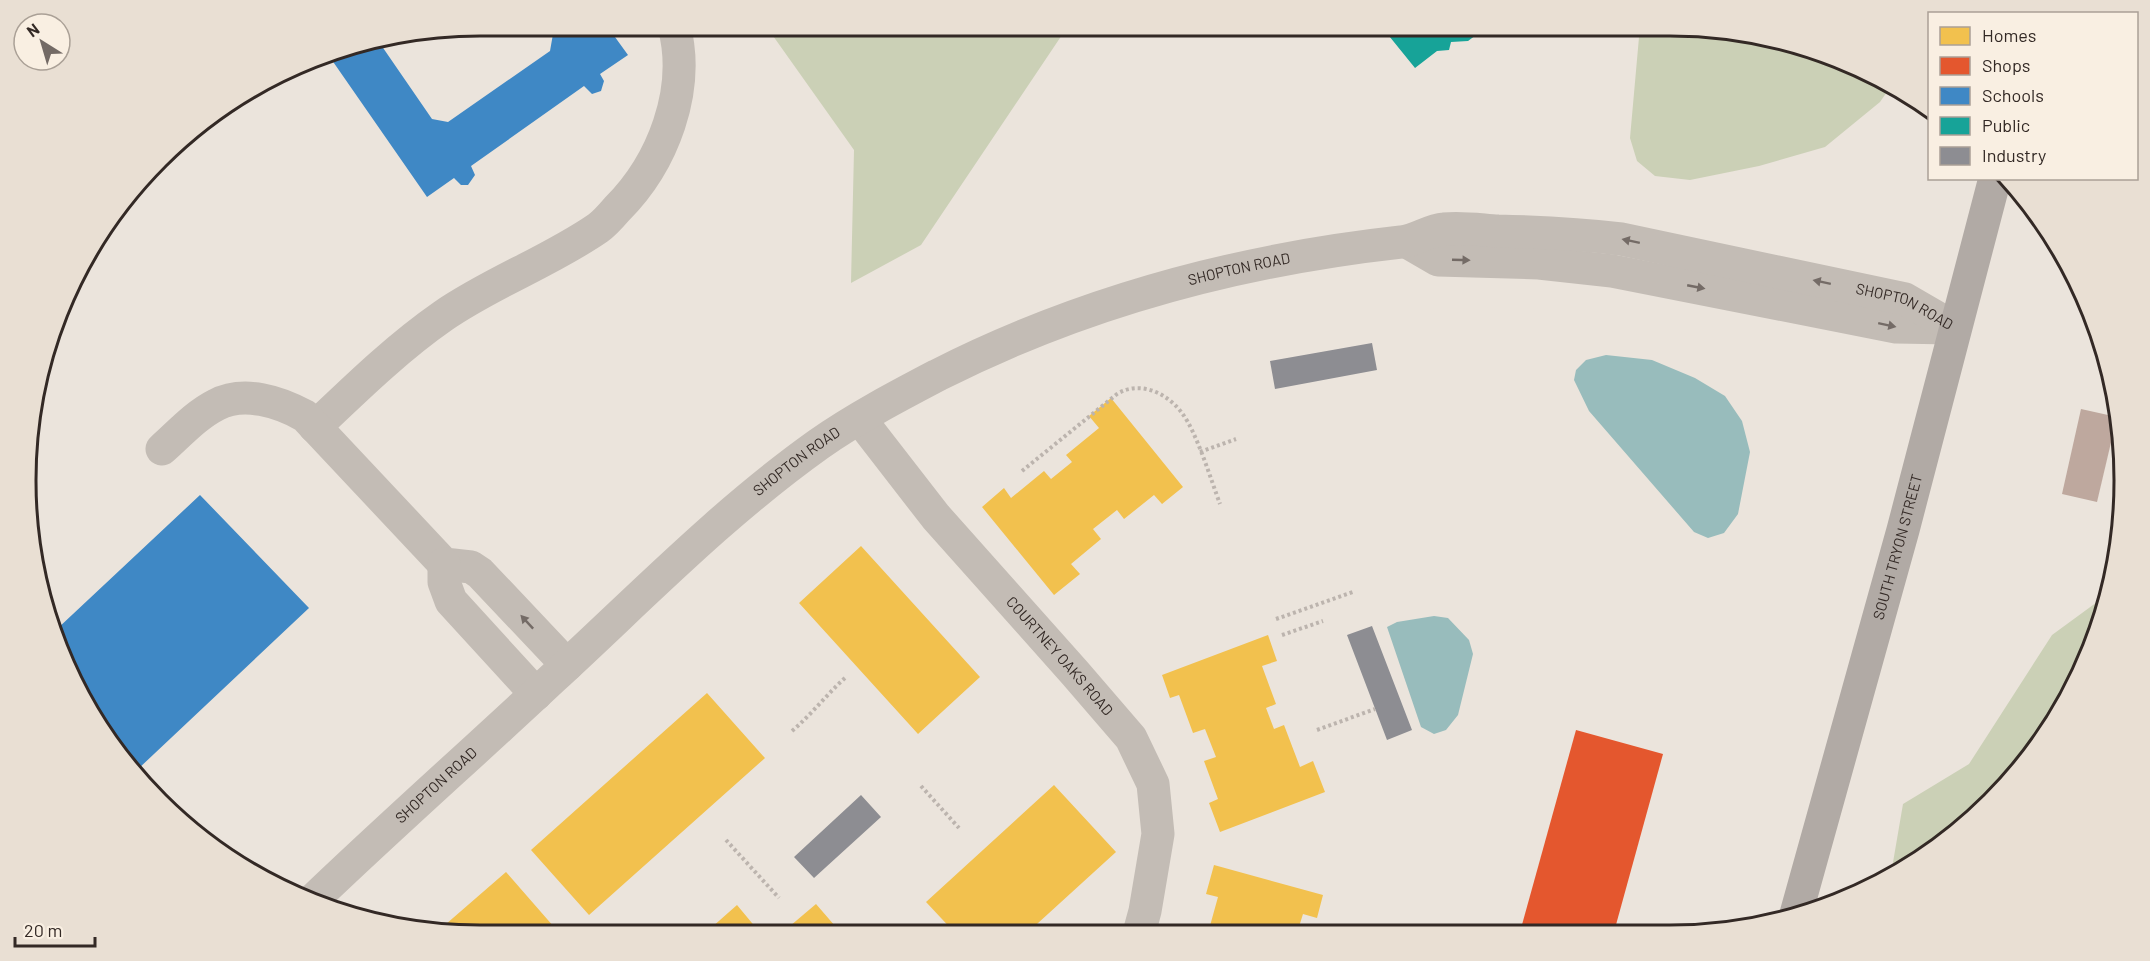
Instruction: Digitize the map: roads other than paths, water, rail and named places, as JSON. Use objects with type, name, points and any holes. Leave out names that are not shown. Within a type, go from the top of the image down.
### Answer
[{"type":"main road","name":"SOUTH TRYON STREET","points":[[1798,906],[1903,530],[1994,180]]},
{"type":"street","points":[[315,427],[378,368],[441,317],[471,297],[600,227],[628,198],[657,152],[674,109],[679,72],[677,36]]},
{"type":"street","name":"SHOPTON ROAD","points":[[319,894],[736,507],[821,442],[901,394],[990,349],[1073,316],[1218,272],[1293,256],[1407,242],[1442,229],[1580,234],[1621,239],[1905,299],[1956,328]]},
{"type":"street","points":[[162,449],[198,417],[218,404],[240,399],[262,398],[286,405],[305,416],[444,564],[471,567],[480,573],[567,665]]},
{"type":"street","name":"COURTNEY OAKS ROAD","points":[[860,419],[936,517],[1131,738],[1153,784],[1158,834],[1141,925]]},
{"type":"street","points":[[444,564],[444,582],[451,601],[536,694]]},
{"type":"water","points":[[1606,355],[1652,360],[1695,378],[1725,396],[1742,421],[1750,452],[1738,514],[1724,533],[1708,538],[1694,532],[1589,411],[1574,380],[1576,370],[1586,360]]},
{"type":"water","points":[[1434,616],[1448,618],[1469,640],[1473,654],[1458,715],[1446,730],[1434,734],[1421,727],[1387,627],[1397,622]]}]
